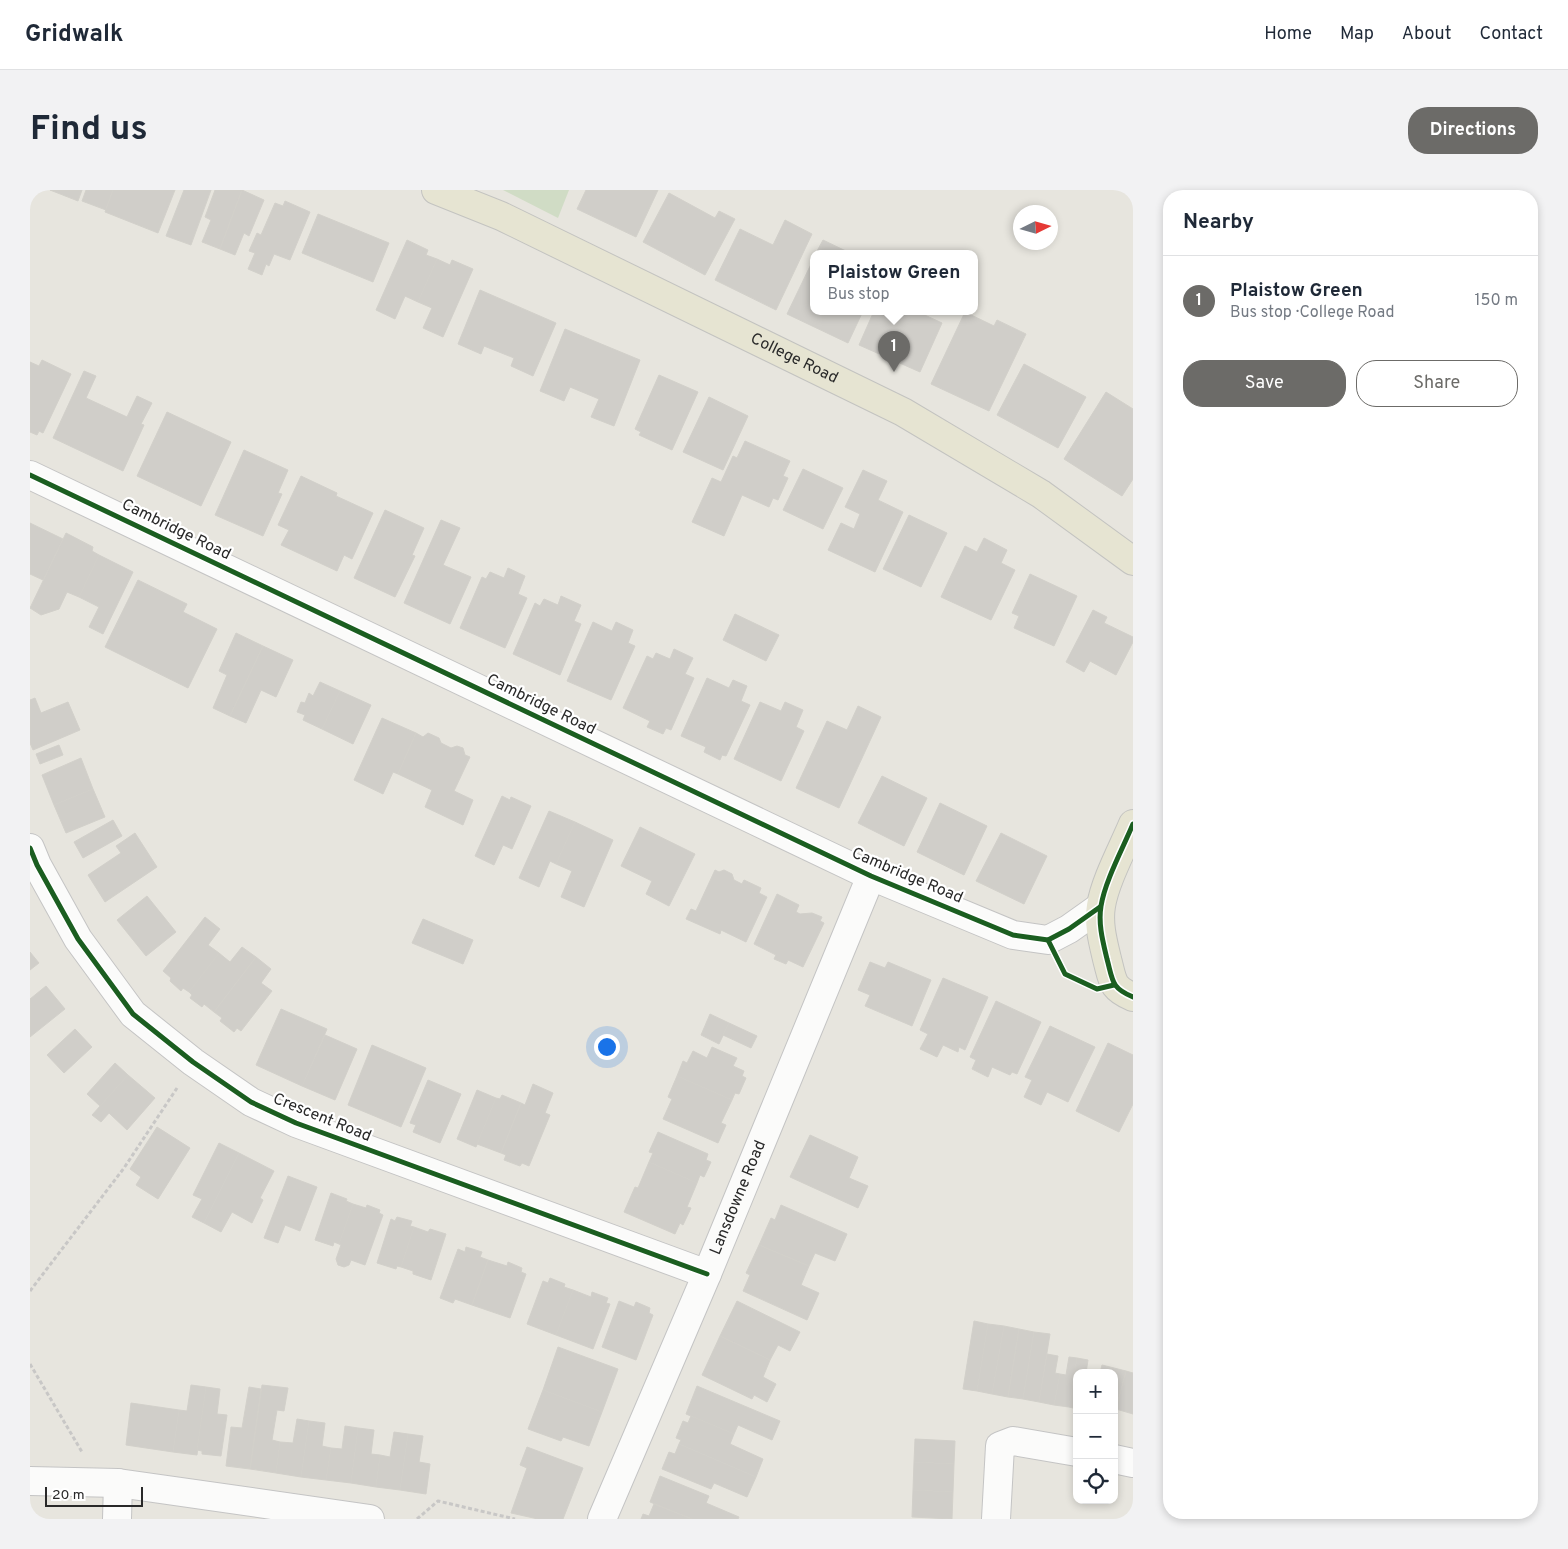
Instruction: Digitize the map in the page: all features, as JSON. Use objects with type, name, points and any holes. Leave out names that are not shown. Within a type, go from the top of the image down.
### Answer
[{"type":"main road","name":"College Road","points":[[436,190],[501,216],[903,412],[1041,494],[1133,561]]},
{"type":"main road","points":[[1133,824],[1105,890],[1100,907],[1101,932],[1114,985],[1124,994],[1133,998]]},
{"type":"street","name":"Cambridge Road","points":[[30,474],[871,876],[1013,935],[1048,940],[1069,929],[1100,907]]},
{"type":"street","name":"Crescent Road","points":[[30,848],[37,865],[78,939],[132,1014],[193,1062],[251,1102],[296,1123],[707,1274]]},
{"type":"street","name":"Lansdowne Road","points":[[602,1519],[707,1274],[871,876]]},
{"type":"street","points":[[996,1519],[1000,1446],[1014,1441],[1073,1451]]},
{"type":"street","points":[[1118,1459],[1133,1463]]},
{"type":"street","points":[[30,1481],[118,1483],[370,1519]]},
{"type":"street","points":[[117,1519],[118,1483]]},
{"type":"path","points":[[30,1291],[124,1168],[193,1062]]},
{"type":"path","points":[[30,1364],[83,1452],[83,1483]]},
{"type":"path","points":[[417,1519],[438,1501],[515,1519]]},
{"type":"green space","points":[[503,190],[569,190],[558,218]]},
{"type":"building","points":[[50,190],[82,190],[78,201]]},
{"type":"building","points":[[86,190],[113,190],[106,210],[82,201]]},
{"type":"building","points":[[113,190],[175,190],[158,233],[105,212]]},
{"type":"building","points":[[184,190],[211,190],[191,245],[166,236]]},
{"type":"building","points":[[215,190],[242,190],[220,249],[202,242],[211,220],[205,217]]},
{"type":"building","points":[[242,190],[264,200],[249,236],[244,233],[235,255],[220,249]]},
{"type":"building","points":[[586,190],[658,190],[636,237],[577,209]]},
{"type":"building","points":[[669,193],[715,218],[719,211],[735,219],[705,275],[643,242]]},
{"type":"building","points":[[285,201],[310,212],[290,260],[274,254],[269,266],[266,264],[262,275],[248,269],[255,253],[249,251],[257,233],[261,235],[275,203],[283,206]]},
{"type":"building","points":[[318,214],[389,243],[373,282],[302,253]]},
{"type":"building","points":[[785,220],[812,234],[776,310],[715,280],[740,229],[773,245]]},
{"type":"building","points":[[407,240],[428,250],[426,255],[437,259],[418,302],[405,296],[395,319],[376,310]]},
{"type":"building","points":[[823,240],[844,250],[818,250]]},
{"type":"building","points":[[437,259],[450,265],[452,260],[473,269],[443,337],[423,328],[432,308],[418,302]]},
{"type":"building","points":[[810,266],[810,315],[861,315],[848,343],[787,314]]},
{"type":"building","points":[[480,290],[556,323],[533,376],[511,366],[514,358],[484,346],[481,354],[458,344]]},
{"type":"building","points":[[872,315],[925,315],[942,323],[920,372],[859,345]]},
{"type":"building","points":[[964,315],[971,315],[994,326],[997,320],[1026,334],[989,411],[931,384]]},
{"type":"building","points":[[565,329],[640,360],[614,426],[591,417],[599,399],[570,387],[564,401],[540,391]]},
{"type":"building","points":[[42,360],[71,374],[43,433],[39,431],[37,435],[30,432],[30,362],[39,366]]},
{"type":"building","points":[[1024,364],[1086,397],[1058,448],[997,415]]},
{"type":"building","points":[[84,371],[96,376],[86,398],[127,417],[137,396],[152,403],[141,424],[144,425],[123,471],[53,438]]},
{"type":"building","points":[[659,375],[698,392],[672,450],[639,435],[641,432],[635,429]]},
{"type":"building","points":[[1106,392],[1133,409],[1133,479],[1122,496],[1064,459]]},
{"type":"building","points":[[709,397],[748,416],[723,470],[683,452]]},
{"type":"building","points":[[167,412],[231,442],[201,506],[137,476]]},
{"type":"building","points":[[745,441],[790,461],[783,476],[788,478],[778,500],[773,498],[769,507],[742,495],[724,536],[692,522],[712,478],[721,482],[733,456],[737,458]]},
{"type":"building","points":[[244,450],[288,470],[278,493],[282,494],[263,536],[215,515]]},
{"type":"building","points":[[803,469],[843,488],[823,529],[783,510]]},
{"type":"building","points":[[863,470],[887,481],[878,500],[903,512],[875,572],[828,550],[841,523],[854,529],[860,514],[845,507]]},
{"type":"building","points":[[301,476],[337,493],[336,496],[373,513],[352,559],[344,555],[337,571],[281,545],[289,530],[278,525]]},
{"type":"building","points":[[385,510],[424,528],[412,555],[415,556],[395,597],[354,578]]},
{"type":"building","points":[[909,515],[947,533],[921,587],[883,569]]},
{"type":"building","points":[[441,520],[460,528],[443,565],[471,577],[450,624],[404,603]]},
{"type":"building","points":[[30,523],[63,539],[43,580],[30,574]]},
{"type":"building","points":[[66,533],[93,547],[92,551],[99,555],[79,597],[67,592],[59,609],[41,615],[30,608]]},
{"type":"building","points":[[984,538],[1007,550],[1001,563],[1015,570],[991,620],[941,597],[965,546],[977,552]]},
{"type":"building","points":[[99,555],[133,572],[103,634],[89,627],[99,607],[79,597]]},
{"type":"building","points":[[508,568],[525,576],[518,594],[527,598],[505,648],[460,628],[482,577],[486,579],[490,572],[504,578]]},
{"type":"building","points":[[1030,574],[1077,596],[1054,646],[1014,628],[1019,616],[1012,613]]},
{"type":"building","points":[[138,580],[187,604],[183,612],[217,629],[188,688],[105,647]]},
{"type":"building","points":[[561,596],[581,605],[574,621],[581,624],[560,675],[513,654],[535,603],[540,606],[544,599],[558,605]]},
{"type":"building","points":[[1093,610],[1107,617],[1104,623],[1133,637],[1133,642],[1116,675],[1090,661],[1084,672],[1066,662]]},
{"type":"building","points":[[735,614],[779,635],[766,661],[723,640]]},
{"type":"building","points":[[593,622],[612,631],[616,622],[633,630],[628,643],[635,646],[611,700],[567,681]]},
{"type":"building","points":[[236,633],[263,646],[230,716],[213,708],[227,675],[219,671]]},
{"type":"building","points":[[263,646],[293,660],[276,697],[261,690],[246,723],[230,716]]},
{"type":"building","points":[[674,649],[693,658],[685,674],[694,678],[671,730],[666,728],[663,734],[647,727],[650,721],[623,708],[647,656],[653,659],[656,653],[670,659]]},
{"type":"building","points":[[707,678],[729,688],[733,680],[747,686],[741,701],[750,705],[726,756],[722,755],[720,760],[704,752],[706,747],[681,736]]},
{"type":"building","points":[[320,682],[340,691],[322,729],[303,720],[305,715],[297,712],[301,702],[305,703],[309,693],[313,696]]},
{"type":"building","points":[[340,691],[371,705],[353,744],[322,729]]},
{"type":"building","points":[[35,698],[41,713],[68,702],[80,730],[33,750],[30,743],[30,700]]},
{"type":"building","points":[[760,702],[781,711],[785,702],[803,710],[796,727],[804,731],[781,781],[734,759]]},
{"type":"building","points":[[858,706],[881,717],[839,808],[796,788],[827,721],[847,730]]},
{"type":"building","points":[[382,718],[416,733],[398,774],[393,772],[383,794],[354,780]]},
{"type":"building","points":[[416,733],[423,737],[428,733],[439,738],[441,743],[451,748],[457,746],[463,748],[465,755],[470,757],[454,791],[473,800],[463,825],[425,807],[432,790],[398,774]]},
{"type":"building","points":[[59,745],[63,755],[40,764],[36,754]]},
{"type":"building","points":[[81,758],[93,789],[54,805],[42,775]]},
{"type":"building","points":[[882,776],[927,798],[904,846],[858,823]]},
{"type":"building","points":[[93,789],[105,817],[66,833],[54,805]]},
{"type":"building","points":[[502,796],[510,800],[511,797],[531,806],[512,849],[503,845],[494,865],[475,856]]},
{"type":"building","points":[[940,803],[987,826],[964,875],[917,852]]},
{"type":"building","points":[[549,811],[575,822],[556,864],[550,861],[539,887],[519,878]]},
{"type":"building","points":[[113,820],[122,836],[83,858],[74,842]]},
{"type":"building","points":[[575,822],[613,840],[584,907],[561,897],[572,871],[556,864]]},
{"type":"building","points":[[640,827],[695,854],[669,906],[646,894],[652,881],[621,866]]},
{"type":"building","points":[[135,833],[157,867],[105,902],[88,875],[121,853],[116,846]]},
{"type":"building","points":[[1001,833],[1047,856],[1024,904],[976,881]]},
{"type":"building","points":[[715,870],[719,872],[724,870],[732,874],[734,880],[742,884],[744,880],[761,888],[759,893],[767,897],[746,942],[721,930],[720,934],[686,919],[691,909],[696,911]]},
{"type":"building","points":[[777,894],[799,905],[796,912],[800,914],[812,913],[822,917],[820,921],[824,923],[803,967],[788,960],[786,964],[774,959],[776,955],[754,944]]},
{"type":"building","points":[[147,896],[176,932],[146,956],[117,920]]},
{"type":"building","points":[[205,917],[220,929],[208,945],[219,953],[189,992],[183,988],[181,991],[163,971]]},
{"type":"building","points":[[423,919],[473,940],[463,964],[412,943]]},
{"type":"building","points":[[242,947],[256,957],[214,1012],[204,1004],[202,1007],[190,998],[192,995],[189,992],[219,953],[230,962]]},
{"type":"building","points":[[30,952],[39,963],[30,970]]},
{"type":"building","points":[[256,957],[271,969],[261,983],[272,991],[241,1031],[237,1028],[234,1032],[220,1021],[222,1018],[214,1012]]},
{"type":"building","points":[[870,962],[885,968],[888,962],[931,980],[912,1026],[865,1006],[870,995],[858,990]]},
{"type":"building","points":[[943,978],[988,997],[965,1050],[959,1047],[958,1052],[943,1045],[937,1057],[920,1049],[928,1034],[920,1030]]},
{"type":"building","points":[[46,986],[65,1009],[30,1037],[30,999]]},
{"type":"building","points":[[996,1001],[1041,1022],[1017,1074],[1012,1072],[1010,1075],[992,1067],[988,1077],[972,1069],[976,1060],[970,1057]]},
{"type":"building","points":[[281,1009],[327,1029],[302,1086],[256,1065]]},
{"type":"building","points":[[710,1014],[729,1023],[719,1044],[701,1035]]},
{"type":"building","points":[[729,1023],[757,1036],[751,1048],[723,1035]]},
{"type":"building","points":[[1050,1026],[1095,1047],[1068,1102],[1047,1092],[1041,1105],[1024,1097],[1032,1080],[1025,1077]]},
{"type":"building","points":[[75,1029],[92,1047],[64,1073],[47,1055]]},
{"type":"building","points":[[325,1035],[357,1049],[335,1100],[302,1086]]},
{"type":"building","points":[[1108,1043],[1133,1055],[1133,1104],[1119,1132],[1076,1111]]},
{"type":"building","points":[[372,1045],[426,1068],[401,1127],[348,1105]]},
{"type":"building","points":[[712,1047],[737,1058],[733,1066],[744,1071],[742,1076],[746,1078],[739,1094],[735,1093],[732,1100],[677,1076],[683,1061],[687,1063],[693,1051],[707,1058]]},
{"type":"building","points":[[115,1063],[128,1075],[100,1106],[87,1094]]},
{"type":"building","points":[[128,1075],[155,1098],[127,1130],[109,1113],[101,1122],[92,1115]]},
{"type":"building","points":[[677,1076],[732,1100],[721,1123],[726,1125],[718,1143],[663,1119],[672,1099],[668,1097]]},
{"type":"building","points":[[428,1080],[461,1094],[440,1143],[413,1132],[416,1125],[410,1123]]},
{"type":"building","points":[[533,1084],[553,1093],[545,1113],[550,1115],[529,1166],[522,1163],[520,1166],[504,1160],[506,1155],[501,1153],[521,1103],[525,1105]]},
{"type":"building","points":[[477,1090],[496,1098],[476,1147],[457,1139]]},
{"type":"building","points":[[502,1095],[521,1103],[501,1153],[477,1144],[496,1098],[500,1099]]},
{"type":"building","points":[[157,1127],[190,1148],[158,1199],[136,1185],[141,1177],[130,1169]]},
{"type":"building","points":[[658,1132],[708,1154],[706,1160],[711,1162],[704,1177],[700,1175],[697,1183],[649,1162],[653,1153],[649,1152]]},
{"type":"building","points":[[810,1135],[858,1157],[849,1178],[868,1186],[858,1208],[790,1177]]},
{"type":"building","points":[[219,1143],[239,1153],[204,1223],[192,1217],[202,1199],[193,1195]]},
{"type":"building","points":[[239,1153],[274,1171],[260,1198],[263,1200],[252,1223],[232,1212],[221,1232],[204,1223]]},
{"type":"building","points":[[649,1162],[697,1183],[687,1207],[691,1208],[683,1225],[680,1223],[675,1234],[624,1212],[635,1187],[638,1188]]},
{"type":"building","points":[[288,1176],[317,1187],[300,1231],[285,1225],[278,1243],[264,1238]]},
{"type":"building","points":[[331,1193],[347,1199],[346,1201],[353,1204],[339,1244],[334,1242],[333,1246],[315,1240]]},
{"type":"building","points":[[353,1204],[366,1208],[367,1205],[380,1210],[379,1213],[383,1215],[365,1265],[351,1260],[349,1265],[344,1267],[338,1265],[336,1259],[341,1245],[339,1244]]},
{"type":"building","points":[[781,1205],[847,1234],[835,1261],[815,1253],[809,1266],[759,1245],[771,1218],[775,1220]]},
{"type":"building","points":[[397,1217],[412,1221],[410,1226],[414,1227],[401,1267],[397,1266],[396,1269],[377,1263],[391,1219],[395,1221]]},
{"type":"building","points":[[414,1227],[428,1232],[430,1229],[446,1234],[431,1280],[413,1274],[413,1271],[401,1267]]},
{"type":"building","points":[[759,1245],[809,1266],[801,1285],[819,1293],[807,1320],[743,1291],[750,1275],[746,1273]]},
{"type":"building","points":[[466,1247],[482,1252],[480,1257],[488,1260],[472,1305],[455,1299],[453,1303],[440,1298],[458,1249],[465,1252]]},
{"type":"building","points":[[488,1260],[507,1266],[508,1262],[522,1268],[521,1272],[526,1274],[510,1318],[472,1305]]},
{"type":"building","points":[[550,1278],[565,1284],[564,1287],[573,1290],[556,1335],[527,1324],[543,1281],[548,1283]]},
{"type":"building","points":[[573,1290],[591,1297],[592,1292],[608,1298],[606,1303],[610,1304],[593,1349],[556,1335]]},
{"type":"building","points":[[619,1301],[634,1307],[636,1302],[650,1308],[649,1313],[653,1315],[636,1360],[602,1347]]},
{"type":"building","points":[[737,1301],[800,1332],[790,1351],[778,1345],[770,1360],[720,1336]]},
{"type":"building","points":[[974,1321],[988,1324],[977,1391],[963,1389]]},
{"type":"building","points":[[988,1324],[1004,1326],[992,1394],[977,1391]]},
{"type":"building","points":[[1004,1326],[1019,1329],[1008,1397],[992,1394]]},
{"type":"building","points":[[1019,1329],[1034,1332],[1023,1399],[1008,1397]]},
{"type":"building","points":[[1034,1332],[1050,1334],[1039,1402],[1023,1399]]},
{"type":"building","points":[[720,1336],[770,1360],[763,1377],[776,1384],[767,1402],[754,1395],[752,1399],[702,1375]]},
{"type":"building","points":[[558,1347],[618,1369],[602,1412],[543,1390]]},
{"type":"building","points":[[1047,1354],[1058,1356],[1055,1373],[1060,1374],[1054,1405],[1039,1402]]},
{"type":"building","points":[[1069,1357],[1077,1358],[1075,1369],[1073,1369],[1069,1407],[1054,1405],[1060,1374],[1066,1375]]},
{"type":"building","points":[[1077,1358],[1088,1360],[1087,1369],[1075,1369]]},
{"type":"building","points":[[1102,1365],[1118,1369],[1101,1369]]},
{"type":"building","points":[[1118,1369],[1126,1371],[1118,1401]]},
{"type":"building","points":[[1126,1371],[1133,1373],[1133,1414],[1118,1410],[1118,1401]]},
{"type":"building","points":[[1073,1382],[1073,1408],[1069,1407]]},
{"type":"building","points":[[191,1385],[206,1387],[197,1455],[173,1452],[179,1410],[187,1411]]},
{"type":"building","points":[[262,1385],[288,1388],[284,1411],[277,1410],[272,1440],[280,1442],[276,1473],[250,1469]]},
{"type":"building","points":[[697,1386],[780,1421],[772,1440],[738,1425],[734,1434],[686,1414]]},
{"type":"building","points":[[206,1387],[220,1389],[217,1414],[227,1415],[221,1456],[202,1454],[202,1451],[197,1450]]},
{"type":"building","points":[[249,1387],[261,1389],[250,1469],[226,1466],[231,1427],[242,1428]]},
{"type":"building","points":[[543,1390],[602,1412],[589,1446],[563,1437],[561,1441],[528,1429]]},
{"type":"building","points":[[131,1403],[179,1410],[173,1452],[126,1445]]},
{"type":"building","points":[[691,1416],[734,1434],[730,1444],[763,1459],[756,1477],[679,1444],[681,1440],[676,1438],[683,1421],[688,1423]]},
{"type":"building","points":[[297,1419],[309,1421],[301,1477],[276,1473],[280,1442],[293,1443]]},
{"type":"building","points":[[309,1421],[325,1423],[322,1446],[331,1448],[326,1480],[301,1477]]},
{"type":"building","points":[[345,1426],[358,1428],[351,1483],[326,1480],[331,1448],[342,1449]]},
{"type":"building","points":[[358,1428],[374,1430],[371,1454],[380,1455],[376,1487],[351,1483]]},
{"type":"building","points":[[394,1432],[408,1434],[400,1490],[376,1487],[380,1455],[390,1457]]},
{"type":"building","points":[[408,1434],[423,1436],[419,1462],[430,1464],[426,1494],[400,1490]]},
{"type":"building","points":[[915,1439],[955,1441],[954,1464],[914,1462]]},
{"type":"building","points":[[679,1444],[756,1477],[747,1497],[714,1483],[711,1489],[662,1469],[669,1452],[675,1454]]},
{"type":"building","points":[[527,1447],[583,1468],[563,1519],[538,1519],[511,1513],[527,1468],[520,1465]]},
{"type":"building","points":[[914,1462],[954,1464],[953,1492],[913,1490]]},
{"type":"building","points":[[660,1476],[709,1496],[706,1503],[739,1517],[738,1519],[692,1519],[650,1502]]},
{"type":"building","points":[[913,1490],[953,1492],[952,1519],[912,1517]]},
{"type":"building","points":[[654,1504],[692,1519],[641,1519],[643,1514],[649,1516]]},
{"type":"cycle path","points":[[30,475],[871,876],[1013,935],[1048,940],[1069,929],[1100,907]]},
{"type":"cycle path","points":[[1133,824],[1106,886],[1100,919],[1103,940],[1114,983],[1120,990],[1133,997]]},
{"type":"cycle path","points":[[30,848],[37,865],[78,939],[133,1014],[193,1062],[251,1102],[296,1123],[707,1274]]},
{"type":"cycle path","points":[[1048,940],[1065,974],[1097,989],[1114,985]]},
{"type":"place","name":"Plaistow Green","points":[[894,372]]}]
